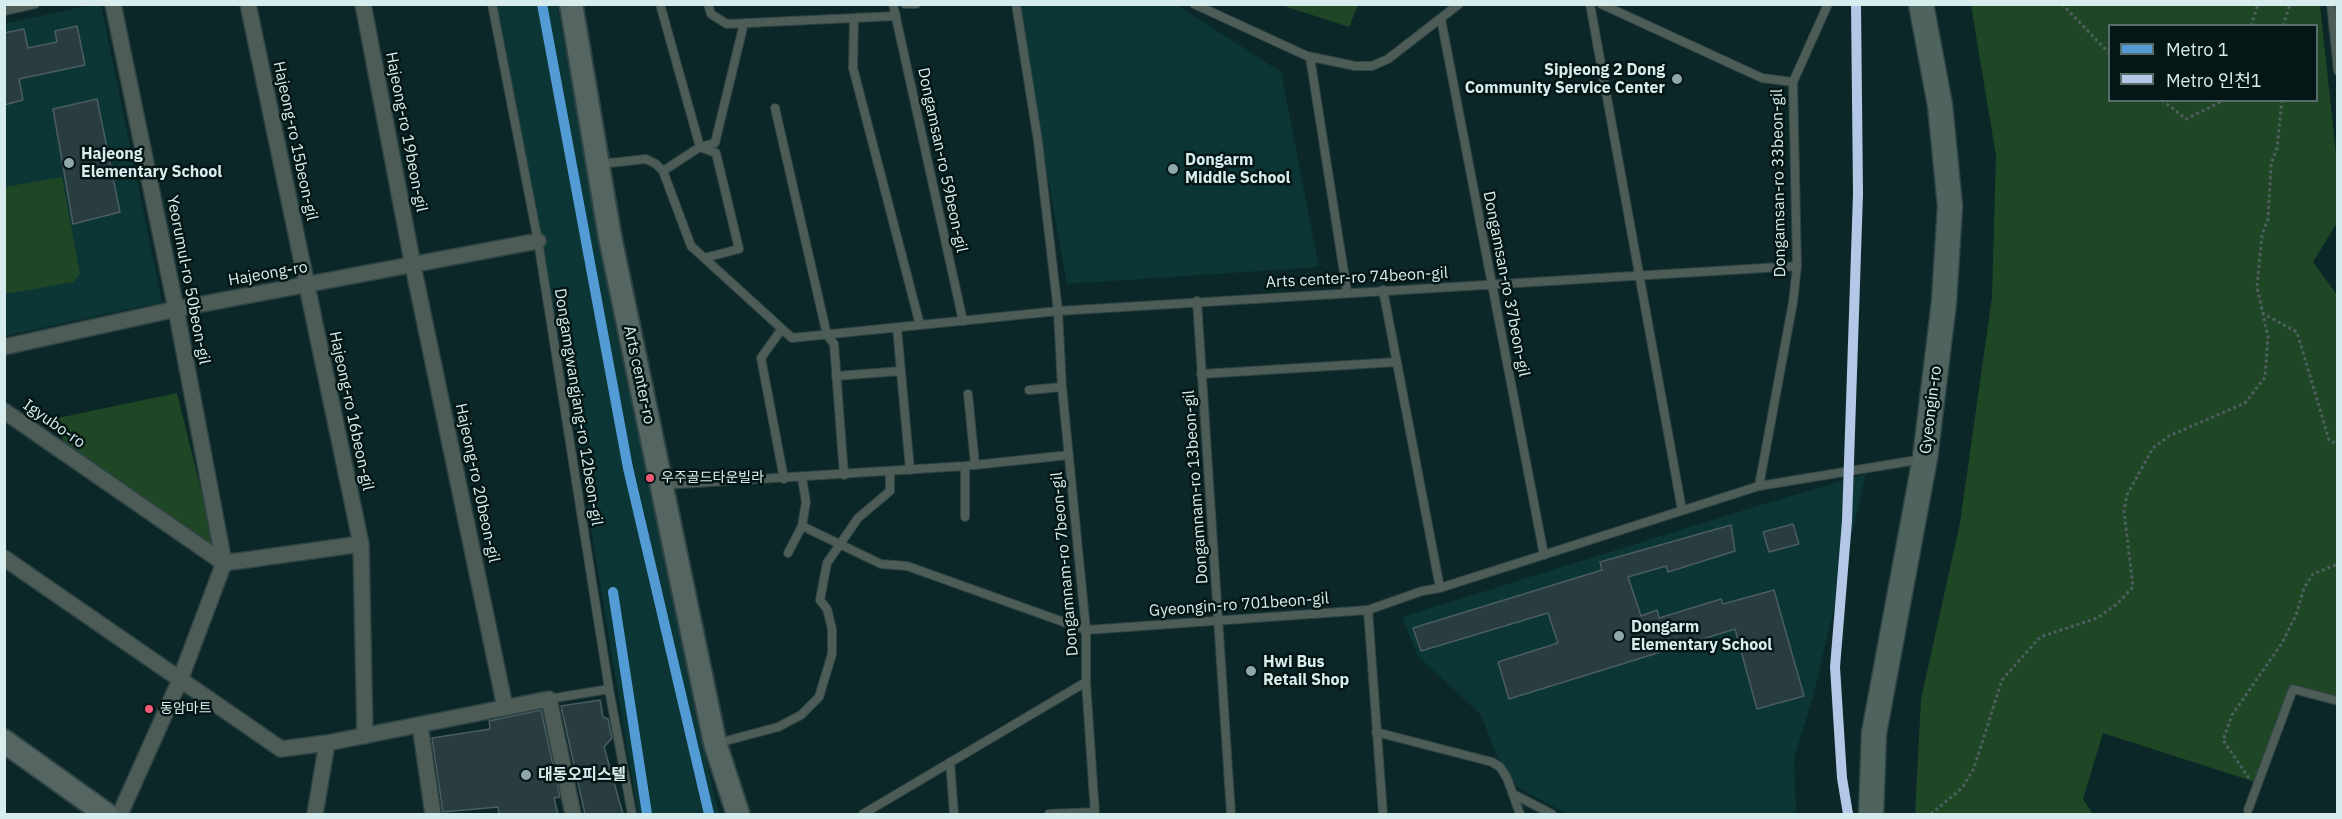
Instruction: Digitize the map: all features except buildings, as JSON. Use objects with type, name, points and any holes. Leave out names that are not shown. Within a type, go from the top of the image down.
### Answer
[{"type":"main road","name":"Gyeongin-ro","points":[[1871,814],[1874,733],[1925,458],[1944,302],[1950,206],[1940,105],[1921,4]]},
{"type":"street","name":"Yeorumul-ro 50beon-gil","points":[[113,4],[176,309],[224,563]]},
{"type":"street","name":"Hajeong-ro 15beon-gil","points":[[249,4],[306,285]]},
{"type":"street","name":"Hajeong-ro 19beon-gil","points":[[363,4],[413,266]]},
{"type":"street","name":"Arts center-ro","points":[[571,4],[596,165],[662,486],[715,743],[738,814]]},
{"type":"street","name":"Hajeong-ro","points":[[4,347],[176,309],[538,241]]},
{"type":"street","name":"Hajeong-ro 20beon-gil","points":[[413,266],[505,707]]},
{"type":"street","name":"Hajeong-ro 16beon-gil","points":[[306,285],[361,544],[365,736]]},
{"type":"street","name":"Igyubo-ro","points":[[4,411],[224,563]]},
{"type":"street","points":[[120,814],[180,680],[224,563],[361,544]]},
{"type":"street","points":[[11,562],[281,749],[365,736],[549,699],[573,814]]},
{"type":"street","points":[[420,724],[433,814]]},
{"type":"street","points":[[4,741],[106,814]]},
{"type":"street","points":[[315,814],[327,743]]},
{"type":"lane","points":[[4,11],[35,4]]},
{"type":"lane","name":"Dongamgwangjang-ro 12beon-gil","points":[[492,4],[538,241],[609,689],[632,814]]},
{"type":"lane","points":[[660,4],[700,147]]},
{"type":"lane","points":[[708,4],[711,14],[727,24],[896,16]]},
{"type":"lane","name":"Dongamsan-ro 59beon-gil","points":[[893,4],[963,321]]},
{"type":"lane","points":[[905,4],[916,4]]},
{"type":"lane","name":"Dongamnam-ro 7beon-gil","points":[[1017,4],[1038,141],[1058,311],[1062,387],[1086,630],[1086,682],[1095,813]]},
{"type":"lane","points":[[1194,4],[1310,57],[1355,66],[1372,66],[1388,59],[1459,4]]},
{"type":"lane","points":[[1590,4],[1682,510]]},
{"type":"lane","name":"Dongamsan-ro 33beon-gil","points":[[1601,4],[1762,78],[1793,82],[1797,266],[1794,302],[1759,486]]},
{"type":"lane","points":[[1793,82],[1828,4]]},
{"type":"lane","points":[[2331,4],[2337,71]]},
{"type":"lane","points":[[855,18],[853,68],[920,325]]},
{"type":"lane","name":"Dongamsan-ro 37beon-gil","points":[[1441,19],[1544,555]]},
{"type":"lane","points":[[596,165],[646,159],[663,171],[700,147],[715,143],[744,23]]},
{"type":"lane","points":[[1310,57],[1347,292]]},
{"type":"lane","points":[[775,108],[827,335],[834,344],[844,475]]},
{"type":"lane","points":[[700,147],[716,153],[739,249],[704,258]]},
{"type":"lane","name":"Arts center-ro 74beon-gil","points":[[663,171],[692,246],[792,338],[1058,311],[1197,301],[1797,266]]},
{"type":"lane","points":[[1383,290],[1440,588]]},
{"type":"lane","name":"Dongamnam-ro 13beon-gil","points":[[1197,301],[1232,814]]},
{"type":"lane","points":[[897,328],[910,470]]},
{"type":"lane","points":[[781,330],[761,358],[784,479]]},
{"type":"lane","name":"Dongamnam-ro 13beon-gil","points":[[1201,374],[1397,362]]},
{"type":"lane","points":[[836,376],[901,371]]},
{"type":"lane","points":[[1029,390],[1062,387]]},
{"type":"lane","points":[[968,394],[975,465]]},
{"type":"lane","points":[[662,486],[965,466],[1069,455]]},
{"type":"lane","name":"Gyeongin-ro 701beon-gil","points":[[802,526],[881,564],[907,566],[1086,630],[1368,610],[1759,486],[1925,458]]},
{"type":"lane","points":[[965,466],[965,517]]},
{"type":"lane","points":[[715,743],[778,727],[801,715],[819,697],[832,654],[832,629],[827,609],[820,600],[827,563],[858,518],[890,491],[890,471]]},
{"type":"lane","points":[[788,553],[802,526],[806,502],[802,478]]},
{"type":"lane","points":[[1368,610],[1383,814]]},
{"type":"lane","points":[[863,814],[1086,682]]},
{"type":"lane","points":[[549,699],[609,689]]},
{"type":"lane","points":[[2248,810],[2293,689],[2337,701]]},
{"type":"lane","points":[[1376,732],[1492,762],[1504,772],[1520,814]]},
{"type":"lane","points":[[950,762],[954,814]]},
{"type":"lane","points":[[1513,794],[1552,814]]},
{"type":"lane","points":[[1049,814],[1095,813]]},
{"type":"path","points":[[2062,4],[2108,53]]},
{"type":"path","points":[[2252,24],[2258,4]]},
{"type":"path","points":[[2284,24],[2290,4]]},
{"type":"path","points":[[2165,102],[2186,119],[2221,102]]},
{"type":"path","points":[[1931,814],[1962,788],[1974,768],[2002,680],[2040,637],[2097,618],[2117,604],[2133,587],[2124,512],[2130,489],[2153,448],[2169,436],[2245,403],[2265,377],[2268,337],[2257,287],[2262,235],[2268,219],[2271,164],[2277,148],[2282,102]]},
{"type":"path","points":[[2262,313],[2297,332],[2329,440],[2337,445]]},
{"type":"path","points":[[2256,788],[2223,740],[2232,715],[2282,644],[2304,588],[2313,574],[2337,564]]},
{"type":"shaded area","name":"Dongarm Middle School","points":[[1040,4],[1177,5],[1281,72],[1319,267],[1067,284],[1017,7]]},
{"type":"shaded area","name":"Hajeong Elementary School","points":[[91,5],[101,5],[162,302],[5,336],[4,24]]},
{"type":"shaded area","points":[[496,5],[557,5],[616,332],[645,458],[695,712],[719,814],[638,814],[562,351]]},
{"type":"shaded area","name":"Dongarm Elementary School","points":[[1866,474],[1813,696],[1794,759],[1796,814],[1567,814],[1517,787],[1498,758],[1481,715],[1418,656],[1402,617],[1757,506]]},
{"type":"green space","points":[[1358,4],[1349,27],[1281,5]]},
{"type":"green space","points":[[1971,5],[2320,5],[2337,163],[2338,221],[2313,262],[2337,295],[2337,703],[2293,690],[2258,783],[2103,733],[2083,799],[2093,814],[1915,814],[1921,699],[1960,523],[1992,297],[1996,156]]},
{"type":"green space","points":[[62,177],[80,274],[73,282],[5,294],[5,187]]},
{"type":"green space","points":[[177,393],[215,547],[63,441],[58,418]]},
{"type":"metro line","name":"1","points":[[542,4],[628,468],[709,814]]},
{"type":"metro line","name":"인천1","points":[[1848,814],[1842,778],[1835,667],[1847,521],[1858,194],[1856,4]]},
{"type":"metro line","name":"1","points":[[613,592],[647,814]]},
{"type":"place","name":"Sipjeong 2 Dong Community Service Center","points":[[1677,79]]},
{"type":"place","name":"Hajeong Elementary School","points":[[69,163]]},
{"type":"place","name":"Dongarm Middle School","points":[[1173,169]]},
{"type":"place","name":"우주골드타운빌라","points":[[650,478]]},
{"type":"place","name":"Dongarm Elementary School","points":[[1619,636]]},
{"type":"place","name":"Hwi Bus Retail Shop","points":[[1251,671]]},
{"type":"place","name":"동암마트","points":[[149,709]]},
{"type":"place","name":"대동오피스텔","points":[[526,775]]}]
